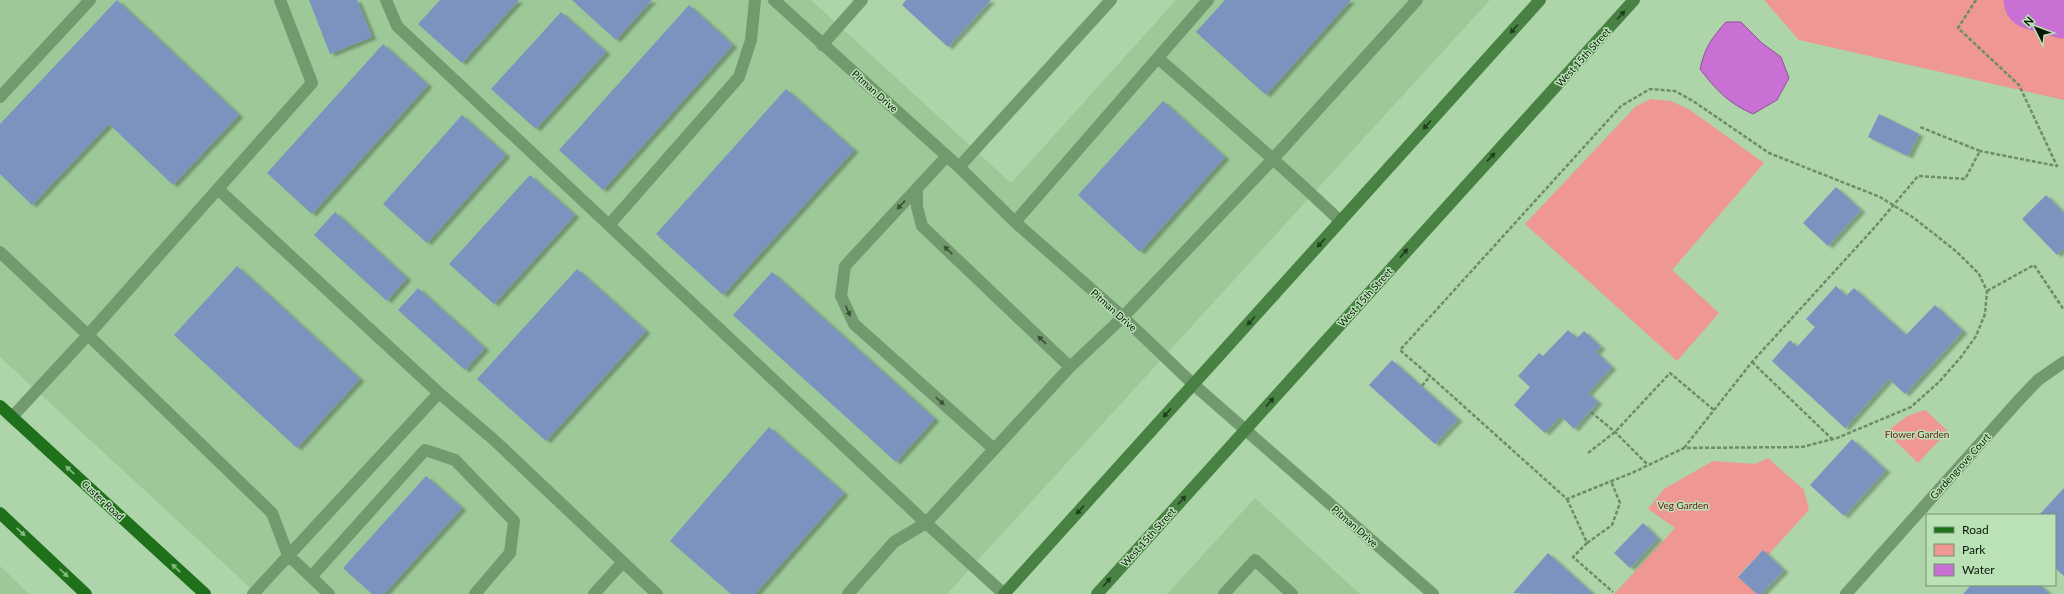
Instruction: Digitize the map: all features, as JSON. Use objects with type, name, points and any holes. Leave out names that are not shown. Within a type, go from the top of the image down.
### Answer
[{"type":"main road","points":[[1004,594],[1540,0]]},
{"type":"main road","name":"West 15th Street","points":[[1096,594],[1634,0]]},
{"type":"main road","name":"Custer Road","points":[[0,406],[205,594]]},
{"type":"main road","points":[[0,513],[86,594]]},
{"type":"street","points":[[0,97],[90,0]]},
{"type":"street","points":[[12,417],[88,335],[312,84],[280,0]]},
{"type":"street","points":[[386,0],[397,26],[926,523],[1004,594]]},
{"type":"street","points":[[609,225],[739,77],[751,40],[756,0]]},
{"type":"street","name":"Pitman Drive","points":[[774,0],[822,45],[959,167],[1015,222],[1123,317],[1244,431],[1433,594]]},
{"type":"street","points":[[822,45],[862,0]]},
{"type":"street","points":[[959,167],[1111,0]]},
{"type":"street","points":[[1015,222],[1208,0]]},
{"type":"street","points":[[848,594],[894,542],[926,523],[1070,367],[1123,317],[1273,159],[1417,0]]},
{"type":"street","points":[[1158,58],[1273,159],[1340,222]]},
{"type":"street","points":[[947,156],[845,266],[842,296],[854,324],[994,449]]},
{"type":"street","points":[[917,188],[918,207],[922,226],[1070,367]]},
{"type":"street","points":[[218,189],[439,393],[493,439],[657,594]]},
{"type":"street","points":[[0,252],[272,513],[288,555],[329,594]]},
{"type":"street","name":"Gardengrove Court","points":[[1846,594],[2018,401],[2038,380],[2064,362]]},
{"type":"street","points":[[253,594],[439,393]]},
{"type":"street","points":[[311,577],[425,450],[455,460],[514,521],[510,553],[475,594]]},
{"type":"street","points":[[1224,594],[1255,560],[1292,594]]},
{"type":"street","points":[[594,594],[623,562]]},
{"type":"path","points":[[1920,127],[1980,151],[2057,166],[2020,85],[1958,28],[1976,0]]},
{"type":"path","points":[[1587,543],[1567,499],[1400,350],[1621,106],[1650,89],[1675,91],[1693,101],[1769,153],[1880,197],[1894,205],[1957,252],[1978,274],[1987,291],[1985,314],[1976,336],[1961,357],[1939,382],[1912,407],[1832,439],[1802,447],[1684,448]]},
{"type":"path","points":[[1567,499],[1684,448],[1715,411],[1752,362],[1894,205],[1918,176],[1965,179],[1980,151]]},
{"type":"path","points":[[1987,291],[2034,264],[2064,310]]},
{"type":"path","points":[[1752,362],[1832,439]]},
{"type":"path","points":[[1588,453],[1614,432],[1670,373],[1715,411]]},
{"type":"path","points":[[1422,386],[1430,376]]},
{"type":"path","points":[[1591,412],[1648,465]]},
{"type":"path","points":[[1611,481],[1620,503],[1612,525],[1587,543],[1573,557],[1613,592]]},
{"type":"shaded area","points":[[0,0],[811,0],[1011,183],[1176,0],[1490,0],[947,594],[257,594],[0,357]]},
{"type":"shaded area","points":[[1255,498],[1360,594],[1167,594]]},
{"type":"shaded area","points":[[0,566],[29,594],[0,594]]},
{"type":"green space","points":[[1764,0],[2064,0],[2064,100],[1799,40]]},
{"type":"green space","points":[[1651,99],[1671,101],[1690,110],[1764,163],[1672,270],[1719,313],[1677,361],[1525,224],[1636,106]]},
{"type":"green space","name":"Flower Garden","points":[[1925,410],[1948,431],[1918,463],[1886,432],[1907,416]]},
{"type":"green space","name":"Veg Garden","points":[[1768,458],[1804,490],[1809,510],[1768,555],[1763,550],[1738,576],[1757,594],[1614,594],[1675,528],[1648,509],[1664,489],[1713,461],[1755,464]]},
{"type":"water","points":[[1726,22],[1741,22],[1762,43],[1781,57],[1789,78],[1777,100],[1753,114],[1736,105],[1723,95],[1700,69],[1709,44]]},
{"type":"building","points":[[117,0],[239,115],[173,185],[109,124],[32,205],[0,174],[0,124]]},
{"type":"building","points":[[309,0],[357,0],[372,37],[330,54]]},
{"type":"building","points":[[440,0],[519,0],[462,63],[418,24]]},
{"type":"building","points":[[572,0],[652,0],[616,40]]},
{"type":"building","points":[[906,0],[991,0],[948,47],[902,5]]},
{"type":"building","points":[[1225,0],[1351,0],[1266,95],[1196,32]]},
{"type":"building","points":[[689,5],[733,45],[603,190],[559,150]]},
{"type":"building","points":[[561,12],[606,52],[536,129],[491,89]]},
{"type":"building","points":[[383,44],[428,85],[312,214],[267,173]]},
{"type":"building","points":[[786,89],[854,150],[723,295],[656,234]]},
{"type":"building","points":[[1163,101],[1225,157],[1140,252],[1078,195]]},
{"type":"building","points":[[1879,114],[1919,134],[1908,156],[1868,137]]},
{"type":"building","points":[[462,115],[506,155],[427,243],[383,204]]},
{"type":"building","points":[[530,175],[575,215],[494,304],[449,264]]},
{"type":"building","points":[[1836,187],[1861,210],[1828,246],[1803,223]]},
{"type":"building","points":[[2046,195],[2064,213],[2064,248],[2057,255],[2022,219]]},
{"type":"building","points":[[335,212],[407,278],[387,301],[314,235]]},
{"type":"building","points":[[237,266],[360,379],[297,448],[174,335]]},
{"type":"building","points":[[577,269],[646,331],[546,441],[477,379]]},
{"type":"building","points":[[772,272],[935,419],[896,462],[733,315]]},
{"type":"building","points":[[1836,286],[1846,296],[1854,288],[1906,335],[1935,305],[1963,331],[1905,394],[1889,379],[1845,428],[1772,361],[1790,340],[1797,347],[1815,327],[1806,319]]},
{"type":"building","points":[[418,288],[485,348],[465,370],[398,310]]},
{"type":"building","points":[[1568,330],[1577,338],[1584,331],[1601,347],[1596,352],[1612,367],[1588,393],[1598,402],[1574,429],[1561,416],[1545,433],[1514,405],[1530,387],[1518,376],[1539,353],[1543,356]]},
{"type":"building","points":[[1392,360],[1458,419],[1435,444],[1369,385]]},
{"type":"building","points":[[769,427],[844,493],[755,594],[731,594],[670,541]]},
{"type":"building","points":[[1852,439],[1886,470],[1844,516],[1810,485]]},
{"type":"building","points":[[426,476],[462,508],[384,594],[372,594],[343,568]]},
{"type":"building","points":[[2064,488],[2064,576],[2056,569],[2056,514],[2040,514]]},
{"type":"building","points":[[1643,523],[1658,538],[1630,568],[1614,553]]},
{"type":"building","points":[[1763,550],[1784,570],[1761,594],[1757,594],[1738,577]]},
{"type":"building","points":[[1548,553],[1591,592],[1589,594],[1513,593]]},
{"type":"building","points":[[1970,586],[2041,586],[2050,594],[1963,594]]},
{"type":"waterway","points":[[2033,0],[2064,9]]}]
